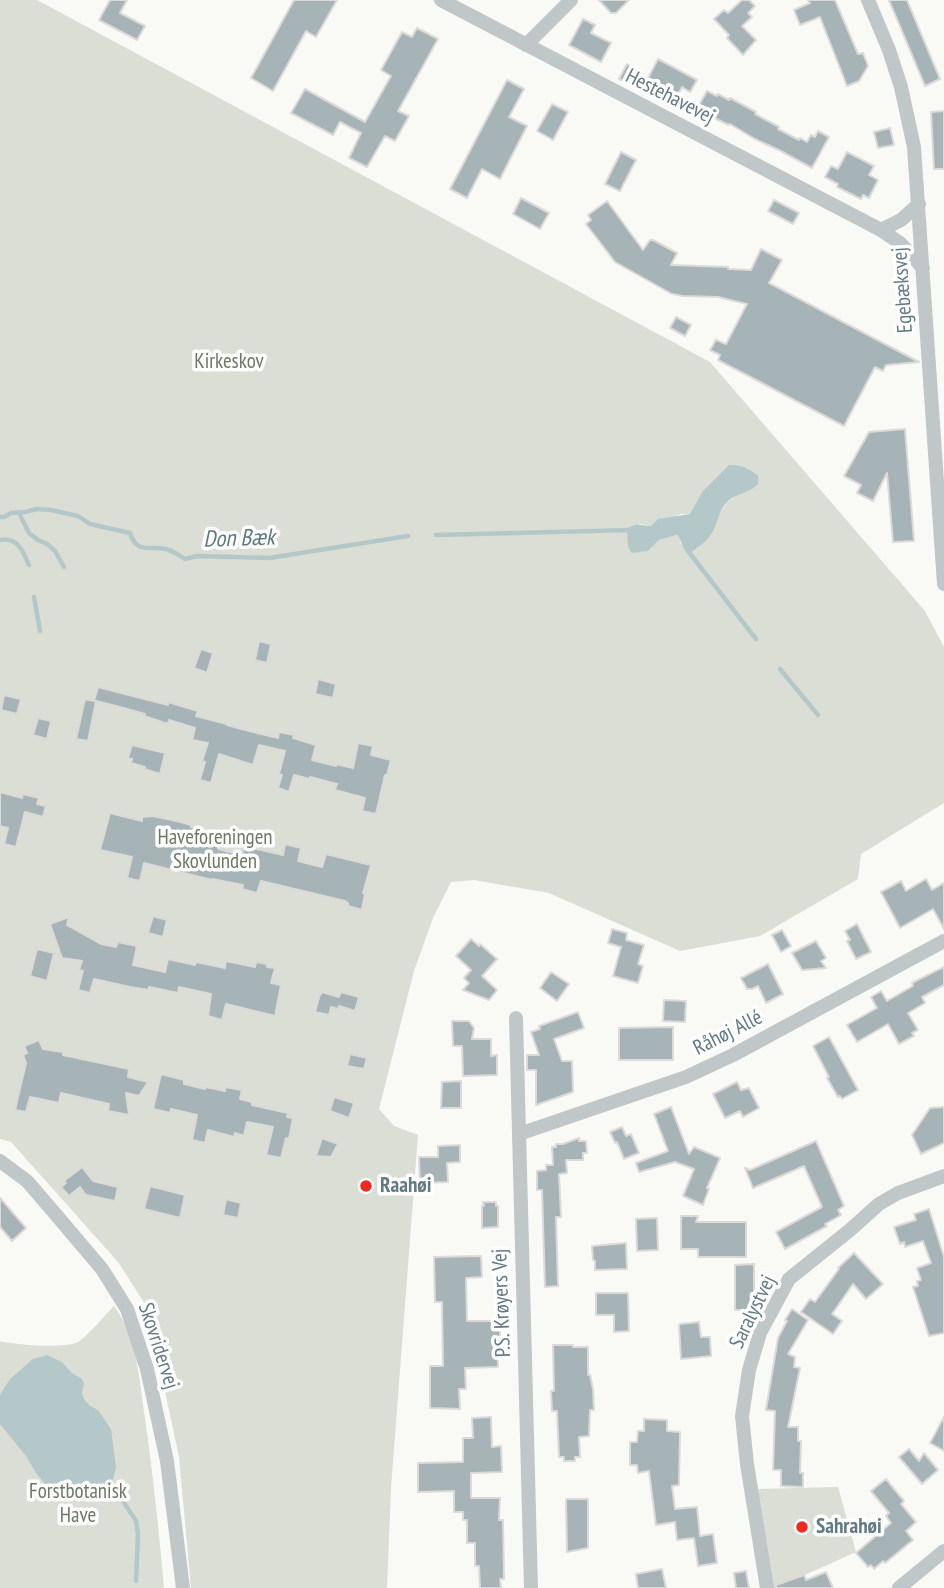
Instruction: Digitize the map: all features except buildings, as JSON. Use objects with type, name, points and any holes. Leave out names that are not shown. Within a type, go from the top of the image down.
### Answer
[{"type":"street","name":"Hestehavevej","points":[[441,0],[881,230],[900,243],[923,268]]},
{"type":"street","points":[[526,45],[571,0]]},
{"type":"street","name":"Egebæksvej","points":[[868,0],[889,50],[901,88],[914,148],[944,584]]},
{"type":"street","points":[[881,230],[901,220],[919,204]]},
{"type":"street","name":"Råhøj Allé","points":[[519,1134],[695,1073],[944,941]]},
{"type":"street","name":"P.S. Krøyers Vej","points":[[516,1018],[531,1588]]},
{"type":"street","name":"Skovridervej","points":[[0,1161],[27,1181],[52,1210],[102,1269],[127,1310],[148,1369],[167,1461],[183,1588]]},
{"type":"street","name":"Saralystvej","points":[[767,1588],[742,1416],[749,1370],[760,1334],[789,1279],[879,1204],[898,1193],[944,1176]]},
{"type":"street","points":[[899,1588],[944,1551]]},
{"type":"green space","name":"Kirkeskov","points":[[0,0],[37,0],[710,362],[925,611],[944,647],[944,803],[861,854],[858,879],[760,936],[680,951],[549,893],[474,880],[451,882],[433,918],[414,971],[379,1109],[394,1126],[418,1135],[391,1488],[387,1588],[191,1588],[179,1457],[147,1307],[118,1262],[11,1142],[0,1139]],"holes":[[[753,490],[727,502],[698,548],[693,550],[681,544],[677,535],[659,540],[648,551],[639,524],[651,526]]]},
{"type":"green space","name":"Forstbotanisk Have","points":[[114,1306],[133,1345],[139,1374],[164,1588],[0,1588],[0,1341],[40,1346],[78,1342]]},
{"type":"green space","points":[[838,1487],[856,1552],[772,1588],[757,1489]]},
{"type":"shaded area","points":[[729,465],[741,466],[751,471],[758,476],[758,484],[725,504],[713,531],[705,541],[689,554],[677,535],[659,540],[648,551],[632,553],[628,547],[627,529],[636,525],[651,526],[658,519],[690,514],[703,491]]},
{"type":"shaded area","points":[[47,1355],[62,1362],[82,1379],[84,1399],[98,1410],[111,1429],[116,1467],[112,1484],[96,1491],[81,1494],[57,1492],[46,1485],[0,1424],[0,1395],[10,1379],[33,1359]]},
{"type":"waterway","name":"Don Bæk","points":[[0,517],[37,509],[78,516],[90,524],[130,533],[141,547],[163,548],[185,559],[197,556],[269,558],[408,536]]},
{"type":"waterway","points":[[19,513],[29,533],[55,551],[64,567]]},
{"type":"waterway","name":"Don Bæk","points":[[436,535],[632,530]]},
{"type":"waterway","points":[[0,540],[16,543],[29,565]]},
{"type":"waterway","points":[[688,551],[756,639]]},
{"type":"waterway","points":[[34,597],[40,631]]},
{"type":"waterway","points":[[780,669],[818,715]]},
{"type":"waterway","points":[[112,1484],[136,1521],[136,1581]]},
{"type":"place","name":"Raahøi","points":[[366,1186]]},
{"type":"place","name":"Sahrahøi","points":[[802,1527]]},
{"type":"park label","name":"Haveforeningen Skovlunden","points":[[215,850]]}]
